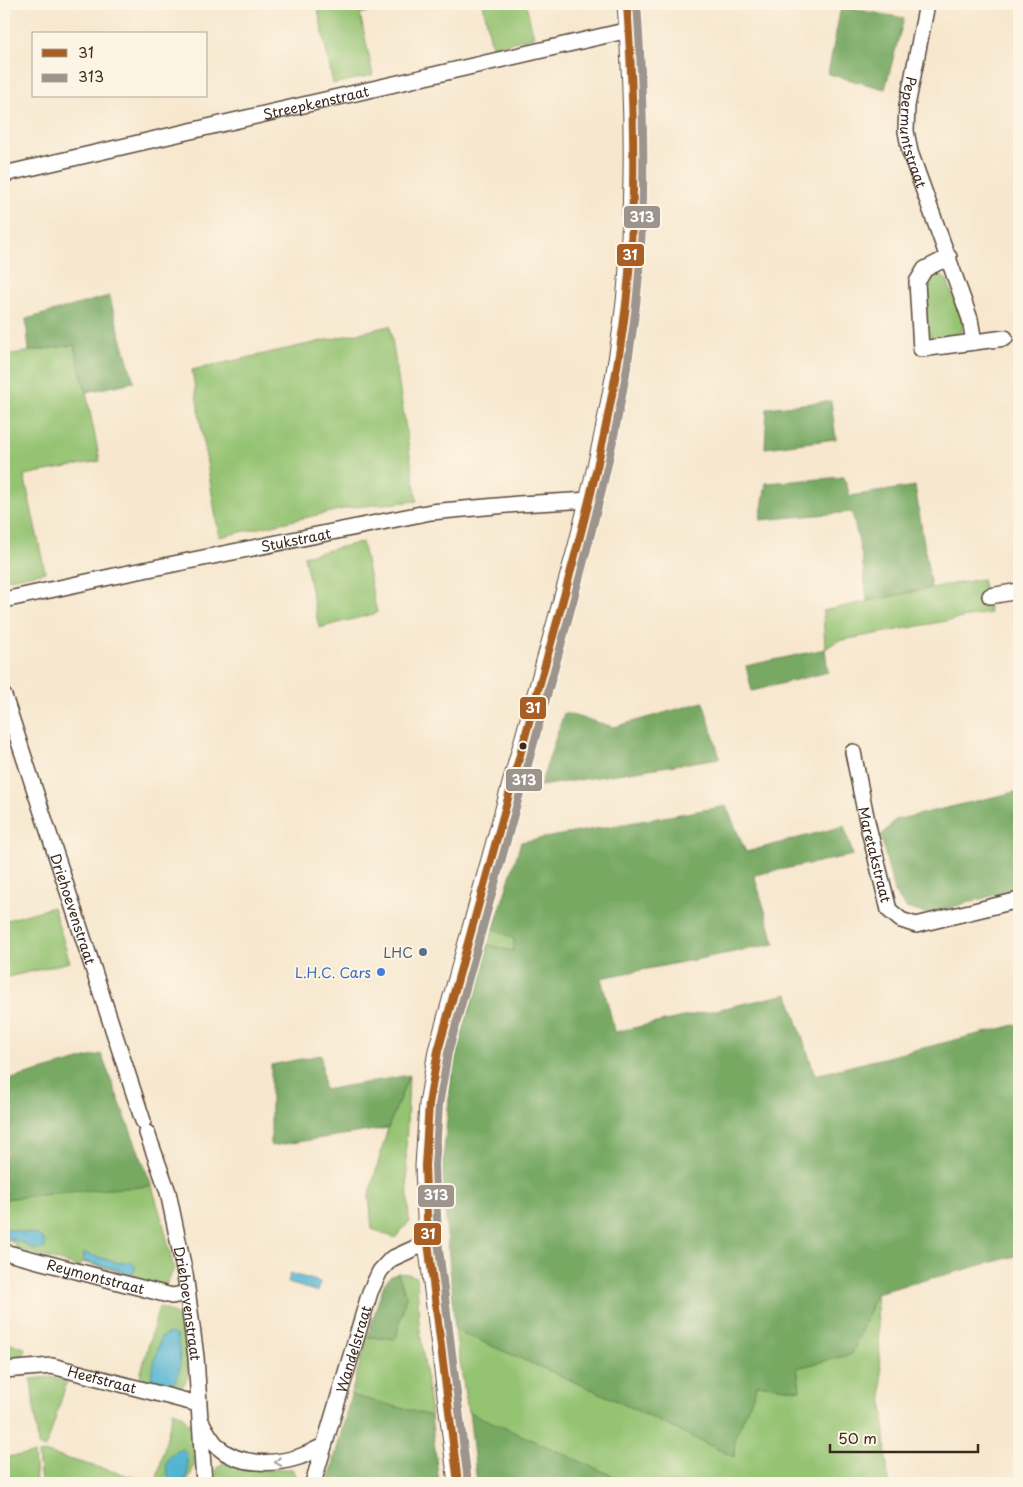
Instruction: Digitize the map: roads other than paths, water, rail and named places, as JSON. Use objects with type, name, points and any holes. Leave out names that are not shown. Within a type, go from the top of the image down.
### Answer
[{"type":"street","points":[[458,1483],[428,1242],[426,1166],[428,1104],[438,1051],[590,500],[614,386],[626,293],[633,186],[633,123],[627,4]]},
{"type":"street","name":"Pepermuntstraat","points":[[927,4],[907,106],[906,131],[910,152],[970,319],[974,342]]},
{"type":"street","name":"Streepkenstraat","points":[[4,174],[629,30]]},
{"type":"street","points":[[949,257],[925,269],[918,282],[921,349],[1005,338]]},
{"type":"street","name":"Stukstraat","points":[[4,600],[166,565],[431,512],[590,500]]},
{"type":"street","points":[[990,596],[1019,591]]},
{"type":"street","name":"Driehoevenstraat","points":[[4,696],[168,1192],[186,1274],[196,1356],[204,1483]]},
{"type":"street","name":"Maretakstraat","points":[[853,752],[868,826],[889,910],[901,920],[916,925],[1019,900]]},
{"type":"street","name":"Wandelstraat","points":[[313,1483],[370,1292],[380,1271],[391,1259],[428,1242]]},
{"type":"street","name":"Reymontstraat","points":[[4,1252],[172,1296],[187,1293]]},
{"type":"street","name":"Heefstraat","points":[[4,1370],[52,1366],[199,1412]]},
{"type":"street","name":"Driehoevenstraat","points":[[199,1412],[208,1436],[220,1448],[248,1461],[269,1463],[283,1461],[324,1446]]},
{"type":"water","points":[[4,1228],[37,1234],[45,1241],[45,1248],[37,1250],[21,1242],[4,1237]]},
{"type":"water","points":[[84,1253],[119,1263],[131,1262],[136,1268],[129,1275],[118,1270],[83,1261]]},
{"type":"water","points":[[290,1273],[320,1282],[318,1292],[288,1283]]},
{"type":"water","points":[[170,1333],[177,1336],[180,1365],[176,1381],[162,1386],[154,1383],[151,1374],[161,1337]]},
{"type":"water","points":[[183,1449],[186,1452],[188,1471],[185,1480],[176,1482],[171,1480],[168,1475],[167,1461],[177,1451]]},
{"type":"place","name":"LHC","points":[[423,952]]},
{"type":"place","name":"L.H.C. Cars","points":[[381,972]]}]
